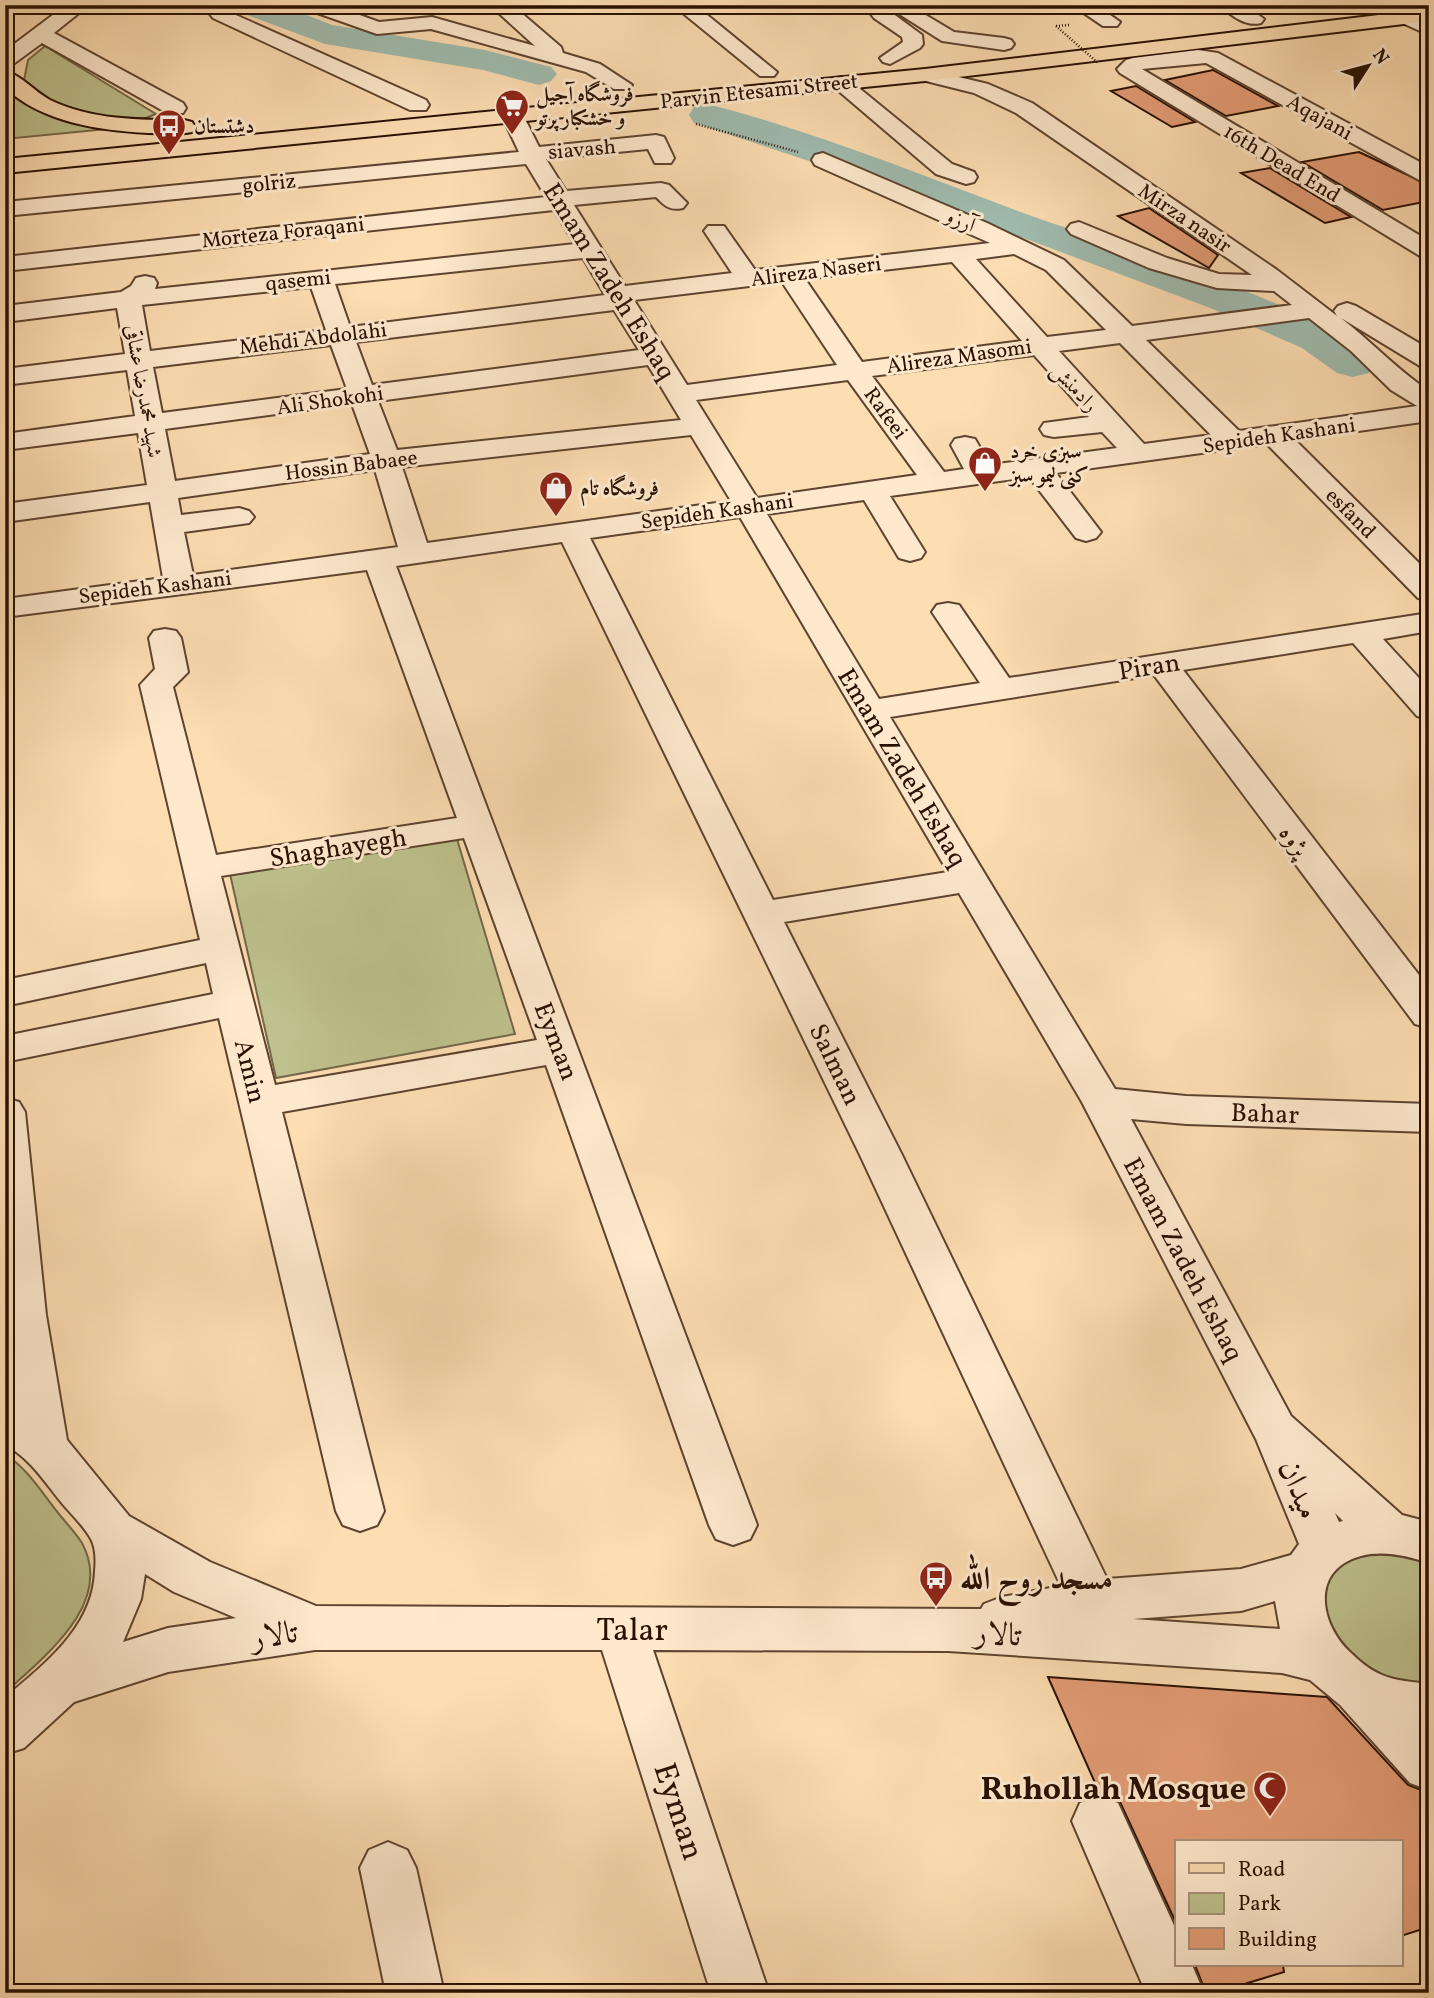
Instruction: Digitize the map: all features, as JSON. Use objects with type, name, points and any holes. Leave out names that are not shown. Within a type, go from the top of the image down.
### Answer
[{"type":"main road","name":"Parvin Etesami Street","points":[[5,147],[767,72],[1370,5]]},
{"type":"main road","name":"Parvin Etesami Street","points":[[5,166],[841,83],[933,53],[1052,58],[1220,43],[1429,15]]},
{"type":"main road","points":[[6,62],[20,93],[45,107],[131,126],[197,127]]},
{"type":"main road","points":[[5,173],[72,159]]},
{"type":"street","points":[[6,62],[48,5]]},
{"type":"street","points":[[6,62],[79,5]]},
{"type":"street","points":[[313,5],[377,28],[432,23],[503,8],[563,60]]},
{"type":"street","points":[[683,5],[767,72]]},
{"type":"street","points":[[868,5],[912,35],[938,38],[933,53]]},
{"type":"street","points":[[895,5],[933,53]]},
{"type":"street","points":[[1082,5],[1110,22]]},
{"type":"street","points":[[1231,5],[1254,19]]},
{"type":"street","points":[[220,14],[418,105]]},
{"type":"street","points":[[1407,18],[1429,29]]},
{"type":"street","points":[[432,23],[593,68],[621,85]]},
{"type":"street","points":[[41,34],[175,108]]},
{"type":"street","points":[[890,58],[913,44],[912,35]]},
{"type":"street","name":"Mirza nasir","points":[[933,53],[968,83],[1020,101],[1314,303],[1400,383],[1428,404]]},
{"type":"street","name":"Aqajani","points":[[1136,75],[1126,69],[1133,64],[1211,57],[1429,176]]},
{"type":"street","points":[[1020,101],[1013,80],[1027,65],[1052,58]]},
{"type":"street","name":"16th Dead End","points":[[1136,75],[1429,251]]},
{"type":"street","points":[[841,83],[944,169],[965,177]]},
{"type":"street","name":"Mirza nasir","points":[[1020,101],[1279,284],[1429,360]]},
{"type":"street","name":"Emam Zadeh Eshaq","points":[[513,116],[532,155],[748,506],[1102,1102],[1273,1429]]},
{"type":"street","name":"siavash","points":[[532,155],[656,142],[663,159]]},
{"type":"street","points":[[319,150],[340,226],[362,274]]},
{"type":"street","name":"golriz","points":[[5,209],[532,155]]},
{"type":"street","name":"آرزو","points":[[823,160],[979,228],[1055,265],[1233,441]]},
{"type":"street","points":[[118,167],[147,279],[200,272]]},
{"type":"street","name":"Morteza Foraqani","points":[[5,264],[661,190],[675,203]]},
{"type":"street","points":[[1079,229],[1158,263],[1217,281],[1279,284]]},
{"type":"street","points":[[716,231],[748,278]]},
{"type":"street","name":"Alireza Naseri","points":[[619,297],[748,278],[1015,247]]},
{"type":"street","name":"qasemi","points":[[5,314],[362,274],[470,255],[590,250]]},
{"type":"street","name":"رادمنش","points":[[958,254],[1138,455]]},
{"type":"street","name":"Rafeei","points":[[789,274],[854,370],[936,481]]},
{"type":"street","name":"Eyman","points":[[320,278],[386,460],[396,556],[475,826],[561,1049],[733,1525]]},
{"type":"street","name":"شهید محمدرضا عشاقی","points":[[147,279],[142,290],[128,299],[160,491],[179,584]]},
{"type":"street","name":"Mehdi Abdolahi","points":[[5,377],[619,297]]},
{"type":"street","name":"Alireza Masomi","points":[[679,394],[1239,319],[1314,303]]},
{"type":"street","name":"Ali Shokohi","points":[[5,442],[655,356]]},
{"type":"street","name":"Sepideh Kashani","points":[[5,608],[1138,455],[1274,435],[1428,404]]},
{"type":"street","points":[[1054,429],[1108,423]]},
{"type":"street","name":"Hossin Babaee","points":[[5,513],[386,460],[574,429],[699,426]]},
{"type":"street","name":"esfand","points":[[1274,435],[1429,591]]},
{"type":"street","points":[[965,445],[982,476]]},
{"type":"street","points":[[1038,469],[1086,532]]},
{"type":"street","points":[[872,490],[910,552]]},
{"type":"street","points":[[167,525],[239,517]]},
{"type":"street","name":"Salman","points":[[571,531],[881,1155],[1093,1601]]},
{"type":"street","points":[[5,629],[66,598]]},
{"type":"street","points":[[948,612],[1001,690]]},
{"type":"street","name":"Piran","points":[[869,710],[1429,622]]},
{"type":"street","points":[[1361,633],[1429,709]]},
{"type":"street","name":"Amin","points":[[165,638],[172,672],[156,685],[360,1511]]},
{"type":"street","name":"پژوه","points":[[1162,664],[1429,1015]]},
{"type":"street","name":"Shaghayegh","points":[[201,868],[475,826]]},
{"type":"street","points":[[761,914],[970,880]]},
{"type":"street","points":[[5,993],[221,948]]},
{"type":"street","points":[[5,1049],[234,1002]]},
{"type":"street","points":[[258,1102],[561,1049]]},
{"type":"street","name":"Bahar","points":[[1102,1102],[1186,1110],[1429,1118]]},
{"type":"street","points":[[5,1112],[14,1324],[25,1435],[111,1530],[121,1558],[120,1589],[109,1621],[88,1652],[5,1731]]},
{"type":"street","points":[[1273,1429],[1409,1538]]},
{"type":"street","name":"میدان","points":[[1273,1429],[1315,1561],[1358,1535],[1409,1538]]},
{"type":"street","name":"تالار","points":[[111,1530],[192,1577],[315,1628]]},
{"type":"street","points":[[1315,1561],[1298,1598],[1304,1628],[1341,1675],[1429,1766]]},
{"type":"street","name":"تالار","points":[[948,1629],[1093,1601],[1241,1590],[1315,1561]]},
{"type":"street","name":"تالار","points":[[54,1685],[168,1650],[315,1628]]},
{"type":"street","name":"Talar","points":[[315,1628],[948,1629]]},
{"type":"street","name":"Eyman","points":[[621,1629],[740,1993]]},
{"type":"street","name":"تالار","points":[[948,1629],[1282,1651],[1341,1675]]},
{"type":"street","points":[[1341,1675],[1394,1703],[1429,1707]]},
{"type":"street","points":[[1099,1821],[1175,1993]]},
{"type":"street","points":[[388,1868],[415,1993]]},
{"type":"path","points":[[1056,26],[1098,63]]},
{"type":"path","points":[[692,123],[823,160]]},
{"type":"green space","points":[[45,46],[156,114],[138,121],[97,115],[51,102],[24,80],[28,60]]},
{"type":"green space","points":[[5,92],[55,115],[107,129],[5,139]]},
{"type":"green space","points":[[457,839],[515,1034],[276,1078],[230,874]]},
{"type":"green space","points":[[5,1454],[28,1474],[77,1536],[90,1565],[89,1587],[82,1608],[70,1627],[55,1646],[5,1693]]},
{"type":"green space","points":[[1386,1548],[1429,1558],[1429,1692],[1371,1678],[1321,1619],[1327,1585],[1336,1568],[1353,1558]]},
{"type":"building","points":[[1213,70],[1278,106],[1226,116],[1165,80]]},
{"type":"building","points":[[1136,86],[1195,122],[1172,127],[1111,91]]},
{"type":"building","points":[[1359,152],[1429,185],[1429,201],[1383,210],[1302,162]]},
{"type":"building","points":[[1270,168],[1351,217],[1325,223],[1241,173]]},
{"type":"building","points":[[1149,208],[1218,255],[1209,268],[1118,216]]},
{"type":"building","name":"Ruhollah Mosque","points":[[1048,1677],[1327,1697],[1408,1785],[1429,1793],[1429,1927],[1402,1936],[1402,1840],[1175,1840],[1175,1921],[1120,1802],[1100,1794]]},
{"type":"building","points":[[1195,1966],[1283,1966],[1284,1972],[1215,1993],[1206,1993]]},
{"type":"waterway","points":[[251,5],[325,34],[485,60],[539,74]]},
{"type":"waterway","points":[[707,115],[893,176],[1228,300],[1317,339],[1353,364]]},
{"type":"place","name":"فروشگاه آجیل و خشکبار پرتو","points":[[512,136]]},
{"type":"place","name":"دشتستان","points":[[169,156]]},
{"type":"place","name":"سبزی خرد کنی لیمو سبز","points":[[985,493]]},
{"type":"place","name":"فروشگاه تام","points":[[556,518]]},
{"type":"place","name":"مسجد روح الله","points":[[936,1608]]},
{"type":"place","name":"Ruhollah Mosque","points":[[1270,1818]]}]
